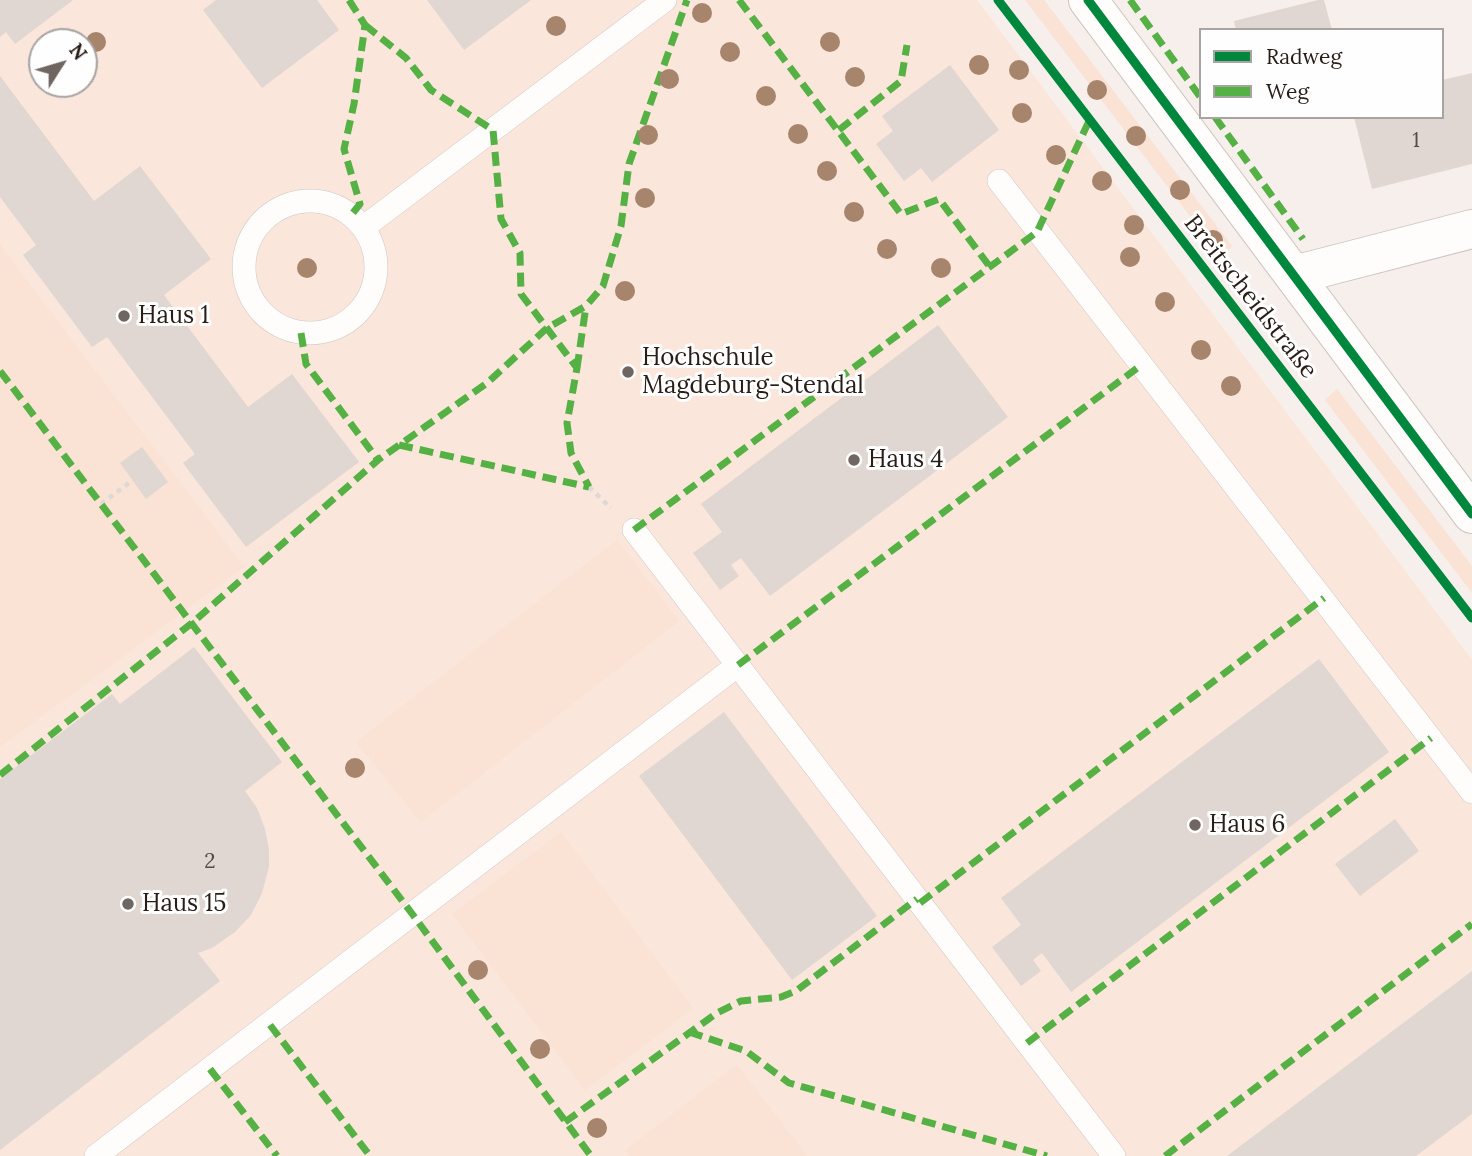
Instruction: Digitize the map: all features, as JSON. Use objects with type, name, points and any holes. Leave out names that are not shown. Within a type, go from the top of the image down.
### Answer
[{"type":"street","name":"Breitscheidstraße","points":[[1088,0],[1472,514]]},
{"type":"street","points":[[1294,275],[1472,229]]},
{"type":"lane","points":[[364,227],[665,0]]},
{"type":"lane","points":[[999,181],[1472,792]]},
{"type":"lane","points":[[320,201],[339,206],[352,214],[364,227],[375,250],[377,276],[368,299],[351,320],[328,332],[302,333],[277,325],[257,307],[245,283],[244,257],[252,234],[270,213],[291,203],[320,201]]},
{"type":"lane","points":[[634,530],[1114,1156]]},
{"type":"lane","points":[[96,1156],[738,665]]},
{"type":"path","points":[[1227,298],[1294,275]]},
{"type":"path","points":[[101,504],[133,480]]},
{"type":"shaded area","name":"Hochschule Magdeburg-Stendal","points":[[0,0],[977,0],[1472,660],[1472,1156],[0,1156]]},
{"type":"shaded area","points":[[1025,0],[1044,0],[1232,246],[1222,258]]},
{"type":"shaded area","points":[[0,245],[244,567],[0,747]]},
{"type":"shaded area","points":[[1337,389],[1472,566],[1472,593],[1325,400]]},
{"type":"shaded area","points":[[617,540],[679,621],[421,822],[356,742]]},
{"type":"shaded area","points":[[561,832],[693,1008],[585,1090],[452,914]]},
{"type":"shaded area","points":[[737,1065],[807,1156],[629,1156],[625,1150]]},
{"type":"building","points":[[0,0],[73,0],[36,28],[28,28],[28,34],[15,44],[6,32],[0,37]]},
{"type":"building","points":[[216,0],[317,0],[339,30],[262,88],[203,10]]},
{"type":"building","points":[[427,0],[531,0],[464,50]]},
{"type":"building","points":[[1324,0],[1331,28],[1236,28],[1234,21]]},
{"type":"building","points":[[950,65],[999,130],[932,182],[921,168],[904,181],[876,144],[893,131],[882,116]]},
{"type":"building","points":[[1472,73],[1472,164],[1372,189],[1354,119],[1444,119],[1444,80]]},
{"type":"building","name":"Haus 1","points":[[0,76],[94,201],[140,166],[211,259],[164,295],[248,407],[292,374],[359,462],[246,547],[183,463],[195,454],[107,337],[92,347],[23,255],[36,245],[0,197]]},
{"type":"building","name":"Haus 4","points":[[938,325],[1008,417],[770,596],[741,558],[731,565],[739,576],[720,590],[693,553],[722,532],[701,504]]},
{"type":"building","points":[[142,447],[168,482],[146,499],[120,463]]},
{"type":"building","name":"Haus 15","points":[[194,647],[282,762],[245,791],[257,808],[269,850],[269,867],[262,893],[251,915],[235,932],[212,948],[198,953],[220,981],[0,1150],[0,779],[112,694],[120,704]]},
{"type":"building","name":"Haus 6","points":[[1319,659],[1389,752],[1071,992],[1042,953],[1033,960],[1041,971],[1021,986],[992,947],[1021,925],[1001,898]]},
{"type":"building","points":[[724,712],[877,916],[792,980],[639,776]]},
{"type":"building","points":[[1395,819],[1419,851],[1360,896],[1335,864]]},
{"type":"building","points":[[1472,971],[1472,1114],[1416,1156],[1227,1156]]},
{"type":"marked path","points":[[349,0],[365,25],[354,104],[344,149],[360,204],[352,214]]},
{"type":"marked path","points":[[0,775],[192,623],[378,460],[487,383],[547,328],[586,306],[603,286],[621,226],[629,164],[687,0]]},
{"type":"marked path","points":[[739,0],[901,214],[939,199],[990,267]]},
{"type":"marked path","points":[[1130,0],[1199,95]]},
{"type":"marked path","points":[[365,25],[406,58],[431,90],[493,130],[501,219],[520,253],[521,294],[577,368],[567,423],[571,453],[589,487]]},
{"type":"marked path","points":[[839,130],[901,81],[907,45]]},
{"type":"marked path","points":[[1216,119],[1303,239]]},
{"type":"marked path","points":[[634,530],[1037,232],[1089,121]]},
{"type":"marked path","points":[[577,368],[586,306]]},
{"type":"marked path","points":[[301,333],[306,364],[378,460]]},
{"type":"marked path","points":[[738,665],[1140,366]]},
{"type":"marked path","points":[[0,371],[413,915],[591,1156]]},
{"type":"marked path","points":[[399,445],[589,487]]},
{"type":"marked path","points":[[920,903],[1324,598]]},
{"type":"marked path","points":[[1027,1043],[1431,738]]},
{"type":"marked path","points":[[565,1122],[717,1013],[741,1001],[781,997],[796,991],[917,899]]},
{"type":"marked path","points":[[1165,1156],[1472,924]]},
{"type":"marked path","points":[[270,1025],[370,1156]]},
{"type":"marked path","points":[[689,1032],[746,1051],[789,1083],[1047,1156]]},
{"type":"marked path","points":[[210,1069],[277,1156]]},
{"type":"cycle path","points":[[998,0],[1472,618]]},
{"type":"cycle path","points":[[1088,0],[1472,514]]},
{"type":"place","name":"Haus 1","points":[[124,316]]},
{"type":"place","name":"Hochschule Magdeburg-Stendal","points":[[628,372]]},
{"type":"place","name":"Haus 4","points":[[854,460]]},
{"type":"place","name":"Haus 6","points":[[1195,825]]},
{"type":"place","name":"Haus 15","points":[[128,904]]}]
